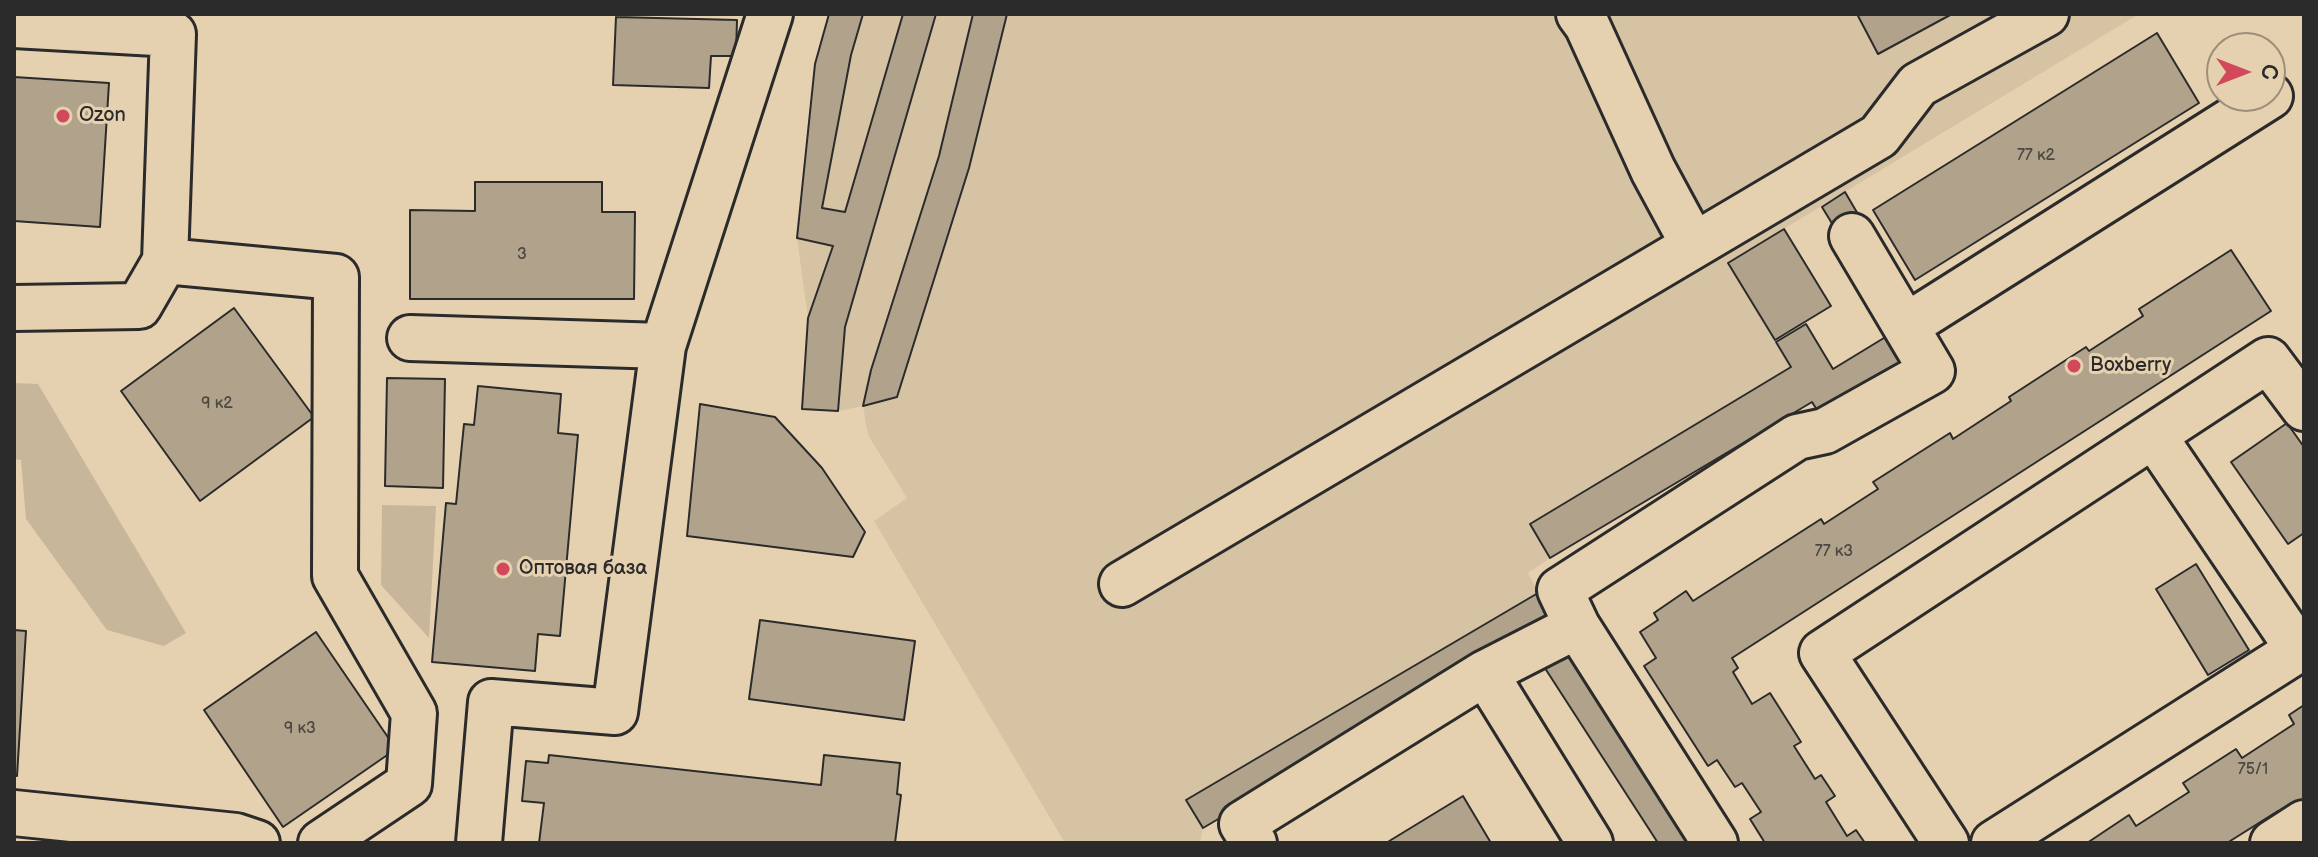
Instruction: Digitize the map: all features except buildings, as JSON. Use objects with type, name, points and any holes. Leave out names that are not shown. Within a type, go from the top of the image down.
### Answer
[{"type":"street","points":[[479,843],[491,702],[615,712],[663,346],[770,14]]},
{"type":"street","points":[[1579,14],[1587,25],[1653,170],[1693,244]]},
{"type":"street","points":[[1122,584],[1879,136],[1918,85],[2046,14]]},
{"type":"street","points":[[14,25],[173,34],[165,261],[139,306],[14,308]]},
{"type":"street","points":[[1906,326],[2245,112]]},
{"type":"street","points":[[1715,843],[1577,626],[1560,590],[1797,437],[1825,431],[1932,371],[1852,236]]},
{"type":"street","points":[[165,261],[336,277],[335,576],[414,713],[409,784],[321,843]]},
{"type":"street","points":[[410,338],[663,346]]},
{"type":"street","points":[[1946,843],[1822,653],[2268,360],[2304,408]]},
{"type":"street","points":[[2008,839],[2301,648],[2154,436]]},
{"type":"street","points":[[1254,843],[1242,824],[1485,673],[1577,626]]},
{"type":"street","points":[[1485,673],[1590,843]]},
{"type":"street","points":[[14,813],[236,836],[257,843]]},
{"type":"street","points":[[2273,843],[2304,823]]},
{"type":"shaded area","points":[[829,14],[2139,14],[1729,262],[1791,367],[1530,523],[1550,558],[1528,573],[1538,593],[1187,800],[1203,828],[1200,843],[1065,843],[874,521],[907,498],[868,435],[863,406],[838,411],[802,409],[808,318],[797,238]]},
{"type":"shaded area","points":[[14,383],[38,384],[186,633],[164,646],[107,630],[26,519],[21,460],[14,459]]},
{"type":"shaded area","points":[[382,505],[436,506],[429,638],[381,585]]},
{"type":"place","name":"Ozon","points":[[63,116]]},
{"type":"place","name":"Boxberry","points":[[2074,366]]},
{"type":"place","name":"Оптовая база","points":[[503,569]]}]
